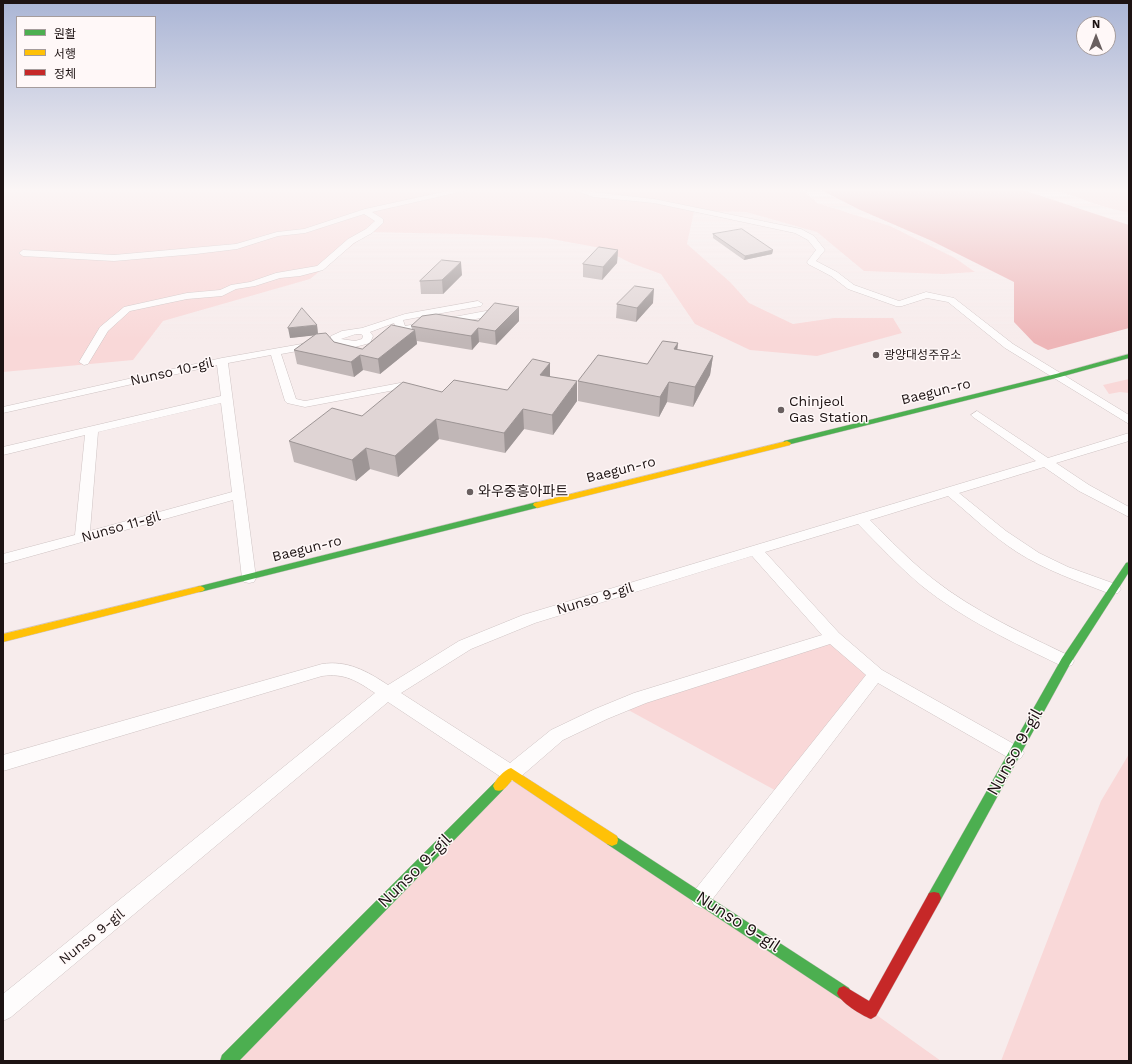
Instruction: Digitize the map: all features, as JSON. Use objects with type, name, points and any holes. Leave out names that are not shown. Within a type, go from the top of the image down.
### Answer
[{"type":"main road","name":"Baegun-ro","points":[[3,638],[250,578],[1058,376],[1129,356]]},
{"type":"main road","name":"Nunso 9-gil","points":[[228,1061],[511,773],[871,1011],[1066,661],[1129,565]]},
{"type":"street","points":[[22,253],[114,258],[237,246],[258,240]]},
{"type":"street","points":[[84,362],[104,329],[127,309],[187,296],[222,293],[234,287],[252,284],[279,274],[300,273],[320,268],[353,240]]},
{"type":"street","points":[[812,240],[821,250],[811,262],[834,274],[851,287],[898,304],[926,295],[951,300],[1009,346],[1129,420]]},
{"type":"street","points":[[222,361],[276,353],[336,341],[355,344],[366,341],[368,336],[364,331],[396,319],[478,304]]},
{"type":"street","points":[[396,319],[402,330],[507,310]]},
{"type":"street","points":[[276,353],[291,401],[304,404],[400,386]]},
{"type":"street","name":"Nunso 10-gil","points":[[3,410],[222,361],[250,578]]},
{"type":"street","points":[[3,451],[226,398]]},
{"type":"street","points":[[977,415],[1089,491],[1129,513]]},
{"type":"street","points":[[82,538],[92,430]]},
{"type":"street","name":"Nunso 9-gil","points":[[3,1009],[388,693],[465,645],[529,619],[1129,436]]},
{"type":"street","points":[[949,491],[1010,541],[1034,556],[1060,569],[1113,589]]},
{"type":"street","name":"Nunso 11-gil","points":[[3,559],[238,494]]},
{"type":"street","points":[[860,518],[928,583],[962,607],[999,629],[1066,661]]},
{"type":"street","points":[[755,550],[833,637],[876,674],[1015,753]]},
{"type":"street","points":[[3,763],[322,670],[335,668],[360,674],[511,773],[557,735],[601,714],[640,698],[833,637]]},
{"type":"street","points":[[701,898],[876,674]]},
{"type":"shaded area","points":[[3,240],[359,240],[310,279],[163,321],[133,360],[3,372]]},
{"type":"shaded area","points":[[555,240],[688,240],[687,244],[730,282],[749,303],[793,324],[834,318],[893,318],[902,333],[817,356],[750,350],[695,324],[661,274],[631,263],[601,248]]},
{"type":"shaded area","points":[[826,240],[918,240],[955,258],[975,272],[943,274],[864,271]]},
{"type":"shaded area","points":[[929,240],[1129,240],[1129,328],[1048,350],[1034,343],[1014,322],[1014,282]]},
{"type":"shaded area","points":[[1129,379],[1129,393],[1120,392],[1109,394],[1103,385]]},
{"type":"shaded area","points":[[833,637],[876,674],[782,794],[621,706]]},
{"type":"shaded area","points":[[1129,754],[1129,1061],[1001,1061],[1101,801]]},
{"type":"shaded area","points":[[511,773],[871,1011],[941,1061],[228,1061]]},
{"type":"building","points":[[721,240],[758,240],[773,250],[745,256]]},
{"type":"building","points":[[599,247],[618,250],[603,267],[583,264]]},
{"type":"building","points":[[442,260],[461,262],[442,280],[420,281]]},
{"type":"building","points":[[635,286],[654,289],[637,308],[617,304]]},
{"type":"building","points":[[495,303],[519,307],[495,331],[478,328],[471,336],[411,326],[422,316],[436,314],[478,321]]},
{"type":"building","points":[[302,308],[317,325],[288,328]]},
{"type":"building","points":[[392,325],[415,330],[378,359],[360,355],[351,362],[294,350],[316,334],[326,333],[334,342],[362,349]]},
{"type":"building","points":[[663,341],[678,343],[674,349],[713,356],[695,387],[669,382],[660,397],[578,381],[598,355],[647,364]]},
{"type":"building","points":[[533,359],[550,363],[540,375],[577,381],[552,415],[523,409],[504,433],[436,419],[395,456],[366,448],[352,460],[289,441],[332,408],[362,416],[403,382],[442,392],[454,380],[507,390]]},
{"type":"traffic: fast","points":[[787,443],[1058,376],[1129,356]]},
{"type":"traffic: fast","points":[[200,589],[537,505]]},
{"type":"traffic: fast","points":[[934,898],[1066,661],[1129,565]]},
{"type":"traffic: fast","points":[[228,1061],[499,786]]},
{"type":"traffic: fast","points":[[612,840],[844,993]]},
{"type":"traffic: slow","points":[[537,505],[787,443]]},
{"type":"traffic: slow","points":[[3,638],[200,589]]},
{"type":"traffic: slow","points":[[499,786],[511,773],[612,840]]},
{"type":"traffic: jam","points":[[844,993],[871,1011],[934,898]]},
{"type":"place","name":"광양대성주유소","points":[[876,355]]},
{"type":"place","name":"Chinjeol Gas Station","points":[[781,410]]},
{"type":"place","name":"와우중흥아파트","points":[[470,492]]}]
